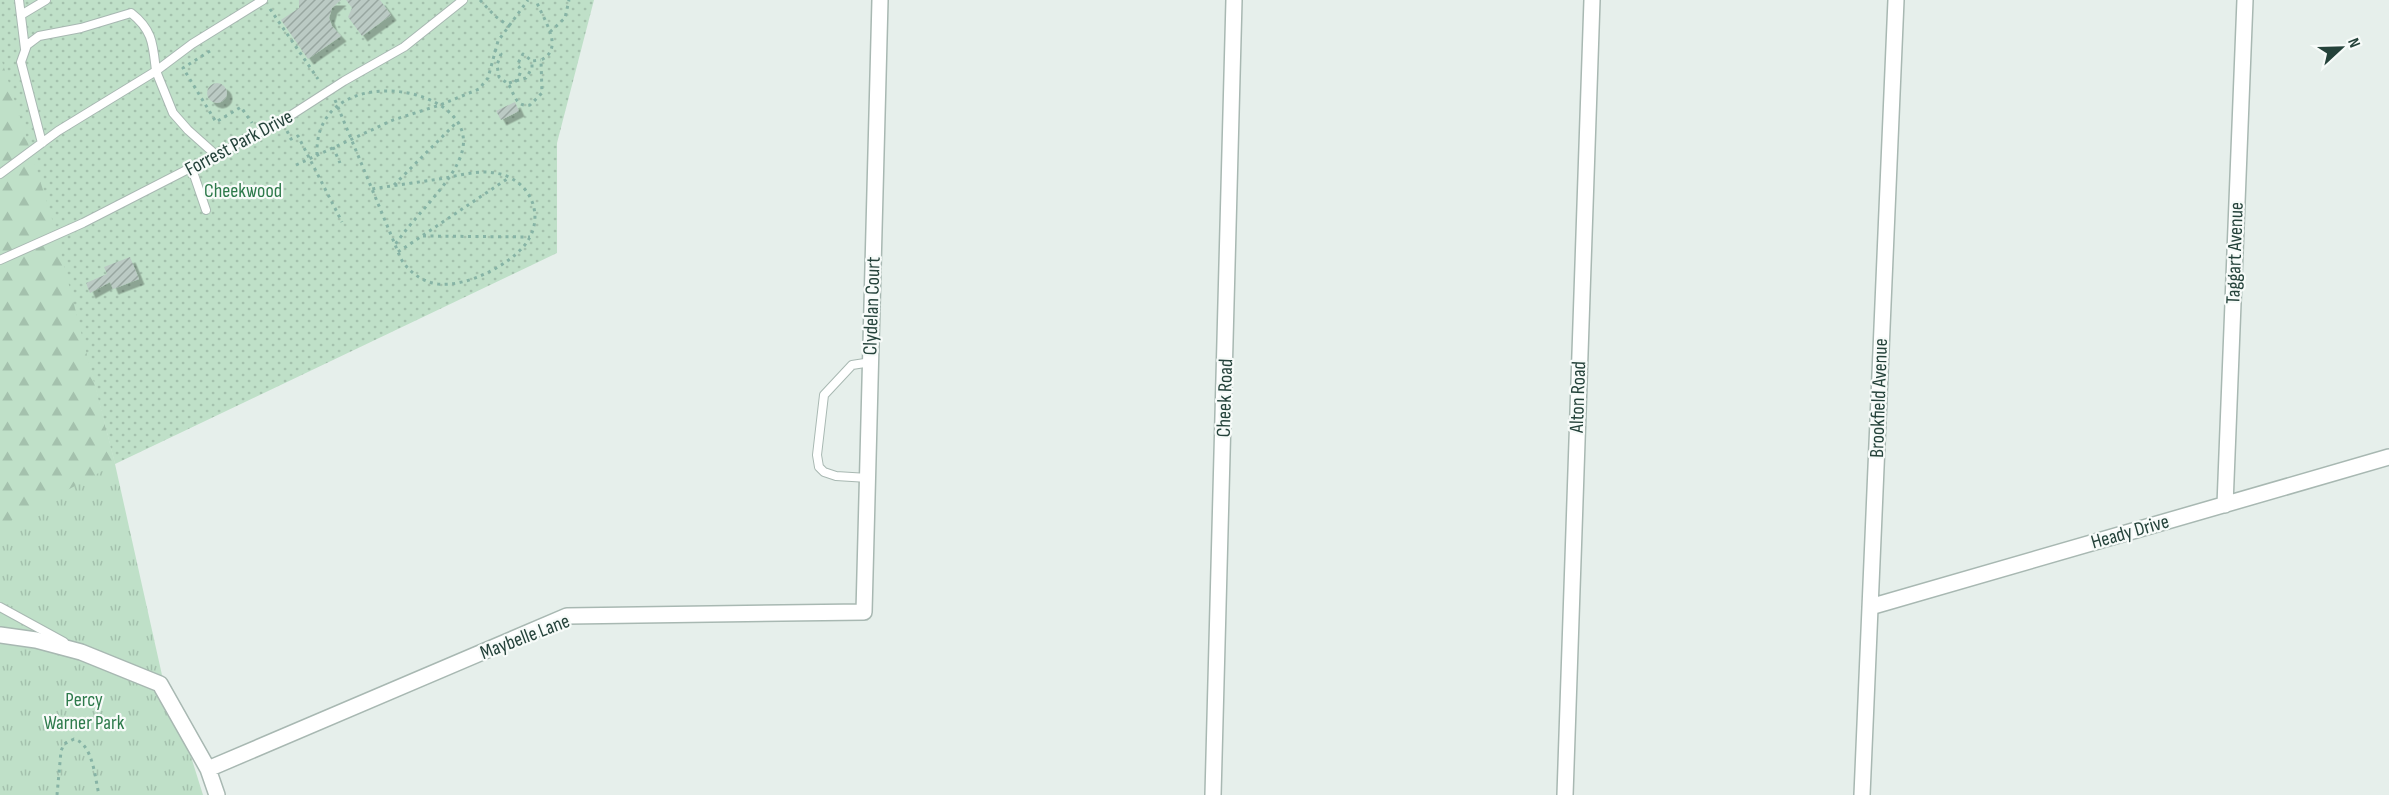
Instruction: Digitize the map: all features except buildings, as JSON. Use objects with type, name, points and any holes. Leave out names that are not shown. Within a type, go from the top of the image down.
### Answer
[{"type":"street","name":"Clydelan Court","points":[[864,612],[880,0]]},
{"type":"street","name":"Cheek Road","points":[[1213,795],[1234,0]]},
{"type":"street","name":"Alton Road","points":[[1565,795],[1592,0]]},
{"type":"street","name":"Brookfield Avenue","points":[[1862,795],[1896,0]]},
{"type":"street","name":"Taggart Avenue","points":[[2225,505],[2246,0]]},
{"type":"street","name":"Heady Drive","points":[[1870,607],[2389,457]]},
{"type":"street","name":"Maybelle Lane","points":[[208,769],[567,616],[864,612]]},
{"type":"street","points":[[0,635],[36,640],[81,652],[160,684],[208,769],[217,795]]},
{"type":"lane","points":[[19,0],[26,50]]},
{"type":"lane","points":[[21,15],[46,0]]},
{"type":"lane","points":[[0,174],[58,131],[156,71],[192,44],[263,0]]},
{"type":"lane","name":"Forrest Park Drive","points":[[0,260],[83,223],[282,121],[397,52],[463,0]]},
{"type":"lane","points":[[42,143],[21,62],[27,45],[39,36],[81,28],[131,13],[143,22],[152,39],[156,71],[173,112],[188,130],[216,155]]},
{"type":"lane","points":[[192,169],[206,210]]},
{"type":"lane","points":[[868,478],[829,474],[819,467],[817,455],[824,395],[852,365],[871,362]]},
{"type":"lane","points":[[0,607],[81,652]]},
{"type":"path","points":[[263,0],[318,79]]},
{"type":"path","points":[[480,0],[495,16],[510,27]]},
{"type":"path","points":[[296,165],[393,120],[470,94],[485,83],[494,50],[528,0]]},
{"type":"path","points":[[511,83],[520,74],[517,65],[523,54],[532,61],[542,60],[552,50],[549,32],[536,0]]},
{"type":"path","points":[[549,32],[565,18],[569,0]]},
{"type":"path","points":[[494,50],[501,54],[496,65],[500,79],[511,83],[523,81],[528,76],[532,68],[532,61]]},
{"type":"path","points":[[210,51],[183,68],[216,122],[241,106],[252,123]]},
{"type":"path","points":[[511,83],[518,102],[526,106],[533,103],[542,90],[542,60]]},
{"type":"path","points":[[321,75],[338,106],[351,138],[395,245],[403,263],[416,275],[432,283],[445,284],[470,279],[494,269],[516,253],[530,237],[535,220],[533,201],[525,188],[510,177],[484,172],[372,189]]},
{"type":"path","points":[[317,155],[320,129],[327,116],[338,106],[364,93],[390,90],[416,94],[440,105],[456,122],[464,143],[461,154],[447,177],[395,245]]},
{"type":"path","points":[[282,121],[291,139],[298,136],[342,222]]},
{"type":"path","points":[[393,186],[456,122]]},
{"type":"path","points":[[333,147],[340,163]]},
{"type":"path","points":[[398,252],[510,177]]},
{"type":"path","points":[[422,236],[530,237]]},
{"type":"path","points":[[57,795],[61,751],[64,744],[74,739],[85,745],[89,753],[99,795]]},
{"type":"green space","name":"Cheekwood","points":[[0,0],[594,0],[557,143],[557,253],[115,464],[51,215],[0,55]]},
{"type":"green space","points":[[0,6],[115,464],[0,527]]},
{"type":"green space","name":"Percy Warner Park","points":[[0,55],[51,215],[115,464],[172,720],[188,747],[203,795],[0,795]]}]
